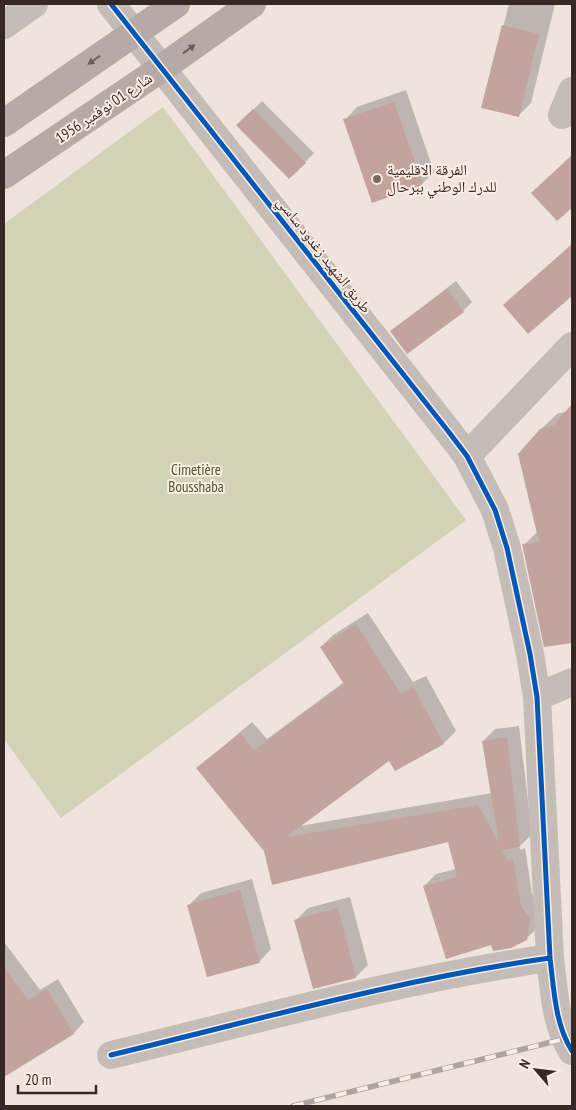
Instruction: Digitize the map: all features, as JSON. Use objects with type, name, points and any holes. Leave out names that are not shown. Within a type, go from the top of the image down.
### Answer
[{"type":"main road","points":[[4,123],[176,4]]},
{"type":"main road","name":"شارع 01 نوفمبر 1956","points":[[4,175],[162,68],[252,4]]},
{"type":"street","points":[[4,25],[34,4]]},
{"type":"street","name":"طريق الشهيد زغدود ساسي","points":[[111,4],[468,456],[495,510],[507,548],[537,697],[550,958],[555,1000],[564,1039],[572,1052]]},
{"type":"street","points":[[468,456],[569,357]]},
{"type":"street","points":[[537,697],[572,682]]},
{"type":"street","points":[[111,1055],[445,974],[550,958]]},
{"type":"green space","name":"Cimetière Bousshaba","points":[[163,107],[466,520],[61,818],[4,739],[4,224]]},
{"type":"building","points":[[502,25],[539,34],[519,117],[481,108]]},
{"type":"building","points":[[394,102],[423,185],[372,203],[343,119]]},
{"type":"building","points":[[253,109],[306,163],[289,179],[236,125]]},
{"type":"building","points":[[572,155],[572,208],[557,221],[531,193]]},
{"type":"building","points":[[572,244],[572,296],[528,334],[503,305]]},
{"type":"building","points":[[447,289],[464,312],[407,354],[390,331]]},
{"type":"building","points":[[572,404],[572,643],[544,647],[522,544],[539,542],[518,454],[540,429],[554,425]]},
{"type":"building","points":[[356,624],[401,694],[413,687],[444,744],[395,771],[389,761],[286,837],[478,805],[499,843],[482,741],[507,737],[520,847],[502,850],[508,861],[513,859],[521,906],[530,919],[527,940],[511,948],[493,951],[491,945],[446,959],[423,886],[457,877],[448,842],[272,885],[264,851],[196,768],[240,733],[254,750],[344,684],[320,647]]},
{"type":"building","points":[[240,890],[260,963],[207,977],[187,905]]},
{"type":"building","points":[[338,908],[356,978],[313,989],[294,920]]},
{"type":"building","points":[[4,967],[28,1000],[47,989],[74,1034],[4,1077]]},
{"type":"railway","points":[[293,1106],[572,1037]]},
{"type":"cycle path","points":[[111,4],[467,456],[495,510],[507,548],[530,654],[537,697],[550,958],[559,1018],[566,1041],[572,1051]]},
{"type":"cycle path","points":[[111,1055],[384,989],[439,977],[550,958]]},
{"type":"place","name":"الفرقة الاقليمية للدرك الوطني ببرحال","points":[[377,179]]}]
